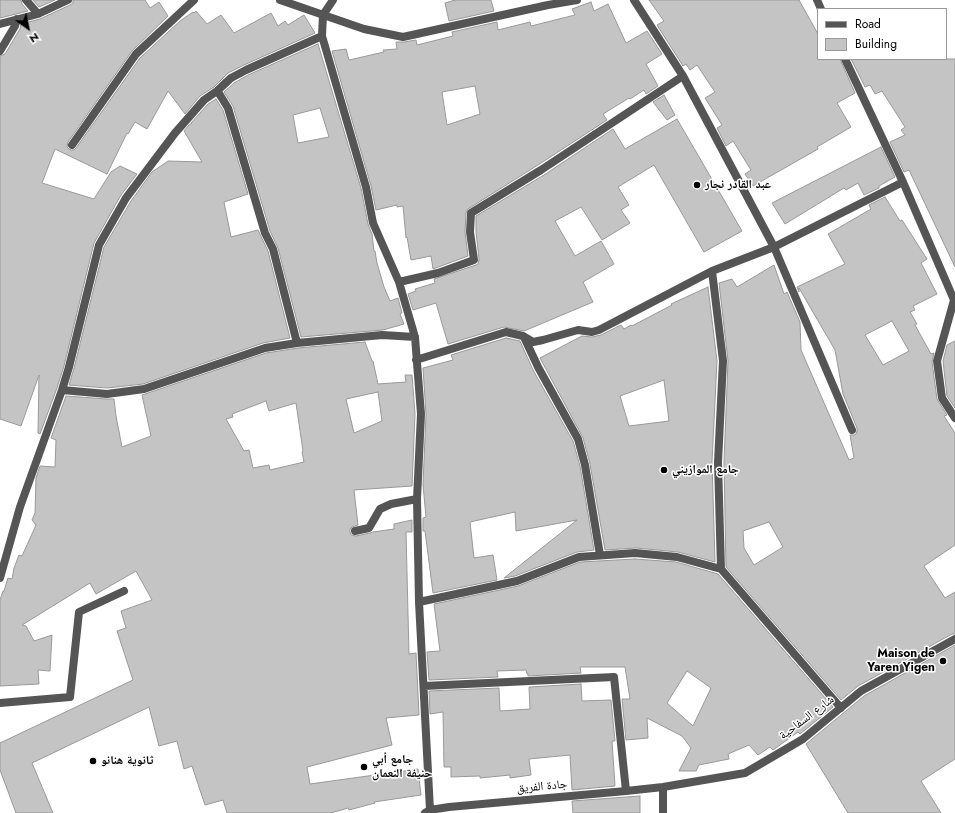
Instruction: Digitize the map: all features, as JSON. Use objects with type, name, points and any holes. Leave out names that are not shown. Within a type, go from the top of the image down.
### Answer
[{"type":"street","points":[[26,0],[38,14]]},
{"type":"street","points":[[0,24],[38,14],[68,0]]},
{"type":"street","points":[[72,146],[136,54],[194,0]]},
{"type":"street","points":[[280,0],[364,29],[402,37],[577,0]]},
{"type":"street","points":[[333,0],[324,15],[322,36],[366,187],[373,223],[399,282],[415,337],[421,414],[417,499],[419,602],[424,686],[428,812]]},
{"type":"street","points":[[634,0],[683,76],[774,248],[852,430]]},
{"type":"street","points":[[0,51],[15,26],[16,19]]},
{"type":"street","points":[[0,578],[20,507],[62,390],[99,245],[126,198],[175,133],[204,100],[217,91],[231,78],[322,36]]},
{"type":"street","points":[[845,60],[903,182],[955,300],[937,361],[942,398],[955,418]]},
{"type":"street","points":[[399,282],[438,273],[474,260],[470,232],[471,213],[683,76]]},
{"type":"street","points":[[217,91],[228,108],[265,233],[273,249],[297,343]]},
{"type":"street","points":[[416,360],[506,332],[523,336],[533,342],[578,330],[592,332],[599,330],[712,271],[774,248],[903,182]]},
{"type":"street","points":[[712,271],[723,361],[718,462],[721,569]]},
{"type":"street","points":[[62,390],[107,394],[144,389],[265,348],[297,343],[382,335],[415,337]]},
{"type":"street","points":[[523,336],[578,439],[585,465],[600,555]]},
{"type":"street","points":[[355,531],[369,528],[380,509],[391,504],[417,499]]},
{"type":"street","points":[[419,602],[517,581],[579,557],[635,553],[677,557],[721,569],[841,708]]},
{"type":"street","points":[[0,703],[70,697],[79,612],[124,591]]},
{"type":"street","name":"شارع السفاحية","points":[[663,787],[744,773],[803,739],[862,691],[955,639]]},
{"type":"street","points":[[424,686],[614,677],[626,791]]},
{"type":"street","points":[[663,787],[663,813]]},
{"type":"street","name":"جادة الفريق","points":[[428,812],[450,807],[663,787]]},
{"type":"building","points":[[0,0],[21,0],[22,4],[28,11],[0,18]]},
{"type":"building","points":[[33,0],[55,0],[39,7]]},
{"type":"building","points":[[73,0],[145,0],[150,8],[159,2],[168,16],[132,51],[68,142],[67,147],[71,150],[76,148],[140,58],[180,21],[193,12],[194,13],[196,11],[207,24],[221,15],[234,33],[271,13],[278,26],[285,21],[288,25],[304,15],[315,33],[228,73],[214,87],[200,96],[185,114],[168,91],[147,129],[135,122],[128,134],[127,133],[107,174],[55,149],[42,183],[94,199],[111,172],[120,166],[137,174],[121,195],[94,243],[64,366],[40,434],[38,433],[39,375],[21,426],[0,419],[0,56],[5,54],[20,29],[21,24],[40,19],[70,5],[73,3]]},
{"type":"building","points":[[455,0],[491,0],[494,11],[449,21],[445,3]]},
{"type":"building","points":[[649,0],[799,0],[817,32],[817,60],[840,60],[855,93],[837,103],[851,127],[817,147],[818,149],[753,186],[745,174],[751,170],[733,141],[726,146],[717,128],[722,125],[705,98],[715,92],[697,65],[690,70],[686,64],[683,66],[657,25],[664,21]]},
{"type":"building","points":[[591,2],[594,11],[608,4],[626,43],[647,31],[662,54],[646,64],[658,86],[646,94],[644,90],[603,114],[607,120],[468,209],[466,213],[465,232],[468,256],[433,269],[431,256],[411,260],[407,237],[406,238],[403,206],[397,207],[397,205],[376,210],[371,186],[332,51],[346,49],[349,60],[384,52],[383,50],[397,49],[396,42],[416,40],[417,45],[453,36],[452,32],[497,22],[498,30],[530,22],[531,26],[575,15],[572,9]],"holes":[[[475,86],[480,114],[447,125],[442,92]]]},
{"type":"building","points":[[318,44],[361,188],[368,224],[372,234],[374,251],[384,287],[390,301],[398,298],[402,313],[400,314],[404,324],[383,330],[301,337],[278,248],[270,231],[233,106],[224,92],[234,83],[248,75]],"holes":[[[320,108],[329,137],[298,143],[293,115]]]},
{"type":"building","points":[[955,59],[955,267],[909,170],[904,172],[890,142],[905,135],[901,130],[905,127],[882,91],[875,94],[870,85],[865,87],[852,60]]},
{"type":"building","points":[[664,95],[675,115],[667,120],[653,102]]},
{"type":"building","points":[[216,99],[223,110],[248,194],[224,202],[231,237],[258,230],[268,251],[290,338],[263,343],[143,384],[107,388],[69,385],[104,247],[131,201],[152,172],[168,161],[202,162],[184,131],[208,104]]},
{"type":"building","points":[[677,119],[742,231],[704,252],[654,165],[618,187],[629,205],[621,210],[630,223],[602,240],[581,207],[555,221],[575,256],[601,241],[614,264],[583,282],[593,302],[524,331],[504,327],[448,344],[436,303],[413,310],[408,294],[416,291],[415,289],[435,283],[434,279],[478,264],[479,259],[476,216],[544,175],[613,129],[625,149]]},
{"type":"building","points":[[881,147],[895,177],[879,186],[879,188],[864,195],[858,183],[846,190],[844,188],[785,224],[772,203]]},
{"type":"building","points":[[885,197],[927,259],[921,263],[937,294],[913,306],[915,310],[910,312],[917,324],[915,325],[931,354],[934,353],[932,362],[937,399],[947,415],[944,416],[955,433],[955,545],[924,566],[945,598],[955,592],[955,634],[952,634],[858,686],[841,700],[726,567],[724,462],[728,361],[719,283],[732,279],[737,287],[774,265],[784,294],[787,292],[800,322],[801,350],[849,460],[854,458],[850,435],[856,434],[857,428],[843,394],[835,350],[797,287],[845,264],[828,234],[871,209],[869,205]],"holes":[[[892,321],[909,351],[883,365],[865,335]],[[769,522],[783,547],[754,565],[744,548],[743,531]]]},
{"type":"building","points":[[708,287],[717,361],[712,462],[715,562],[678,552],[636,548],[605,550],[590,464],[583,438],[540,358],[582,336],[592,337],[601,335],[621,325],[624,329],[631,325],[632,326],[672,305],[671,304]],"holes":[[[664,380],[669,421],[629,426],[620,396]]]},
{"type":"building","points":[[506,338],[520,341],[533,370],[573,441],[580,466],[594,550],[577,552],[515,576],[504,578],[577,520],[516,531],[515,512],[470,522],[474,558],[493,555],[497,580],[433,593],[425,531],[423,531],[423,518],[426,517],[423,485],[426,414],[423,368],[453,360],[451,355]]},
{"type":"building","points":[[955,341],[955,408],[947,396],[943,361],[947,345]]},
{"type":"building","points":[[365,342],[373,361],[378,384],[406,382],[405,375],[412,375],[415,414],[412,486],[354,490],[358,525],[352,527],[350,532],[351,535],[356,536],[394,529],[394,524],[412,520],[412,532],[406,532],[409,654],[416,653],[419,715],[386,718],[392,745],[307,767],[310,784],[418,769],[421,795],[374,802],[375,803],[349,810],[348,808],[331,813],[227,813],[223,800],[205,805],[192,766],[184,769],[177,741],[159,746],[149,707],[32,763],[53,813],[16,813],[0,770],[0,743],[133,680],[117,631],[126,628],[121,611],[152,600],[136,571],[96,594],[90,583],[22,625],[26,626],[34,641],[52,635],[50,671],[38,670],[39,684],[0,686],[0,600],[8,578],[12,579],[19,555],[22,556],[36,525],[32,520],[35,513],[36,478],[40,466],[55,467],[56,440],[51,438],[66,396],[114,399],[122,447],[151,436],[142,395],[266,353],[298,348]],"holes":[[[378,392],[382,421],[354,433],[346,399]],[[266,401],[269,411],[296,403],[304,462],[270,470],[269,465],[253,468],[249,450],[244,451],[226,419],[233,417],[232,414]]]},
{"type":"building","points":[[635,559],[676,562],[718,574],[833,707],[800,734],[798,732],[773,750],[770,747],[758,755],[749,745],[728,754],[729,759],[699,765],[696,771],[679,771],[691,748],[682,736],[647,718],[648,738],[626,740],[622,699],[630,699],[625,667],[580,667],[581,673],[528,676],[526,670],[497,671],[498,677],[429,680],[427,652],[440,651],[434,604],[518,586],[580,562]],"holes":[[[687,671],[711,688],[693,726],[667,703]]]},
{"type":"building","points":[[955,645],[955,759],[921,781],[941,813],[848,813],[806,744],[864,696]]},
{"type":"building","points":[[581,684],[582,701],[611,700],[615,741],[612,741],[615,786],[572,790],[570,755],[529,759],[531,775],[510,778],[510,775],[480,778],[480,776],[451,777],[451,767],[444,767],[443,712],[430,714],[429,691],[499,688],[500,711],[530,709],[529,687]]},
{"type":"building","points":[[640,796],[640,813],[573,813],[572,801]]},
{"type":"place","name":"عبد القادر نجار","points":[[697,185]]},
{"type":"place","name":"جامع الموازيني","points":[[664,470]]},
{"type":"place","name":"Maison de Yaren Yigen","points":[[943,661]]},
{"type":"place","name":"ثانوية هنانو","points":[[93,761]]},
{"type":"place","name":"جامع أبي حنيفة النعمان","points":[[364,767]]}]
